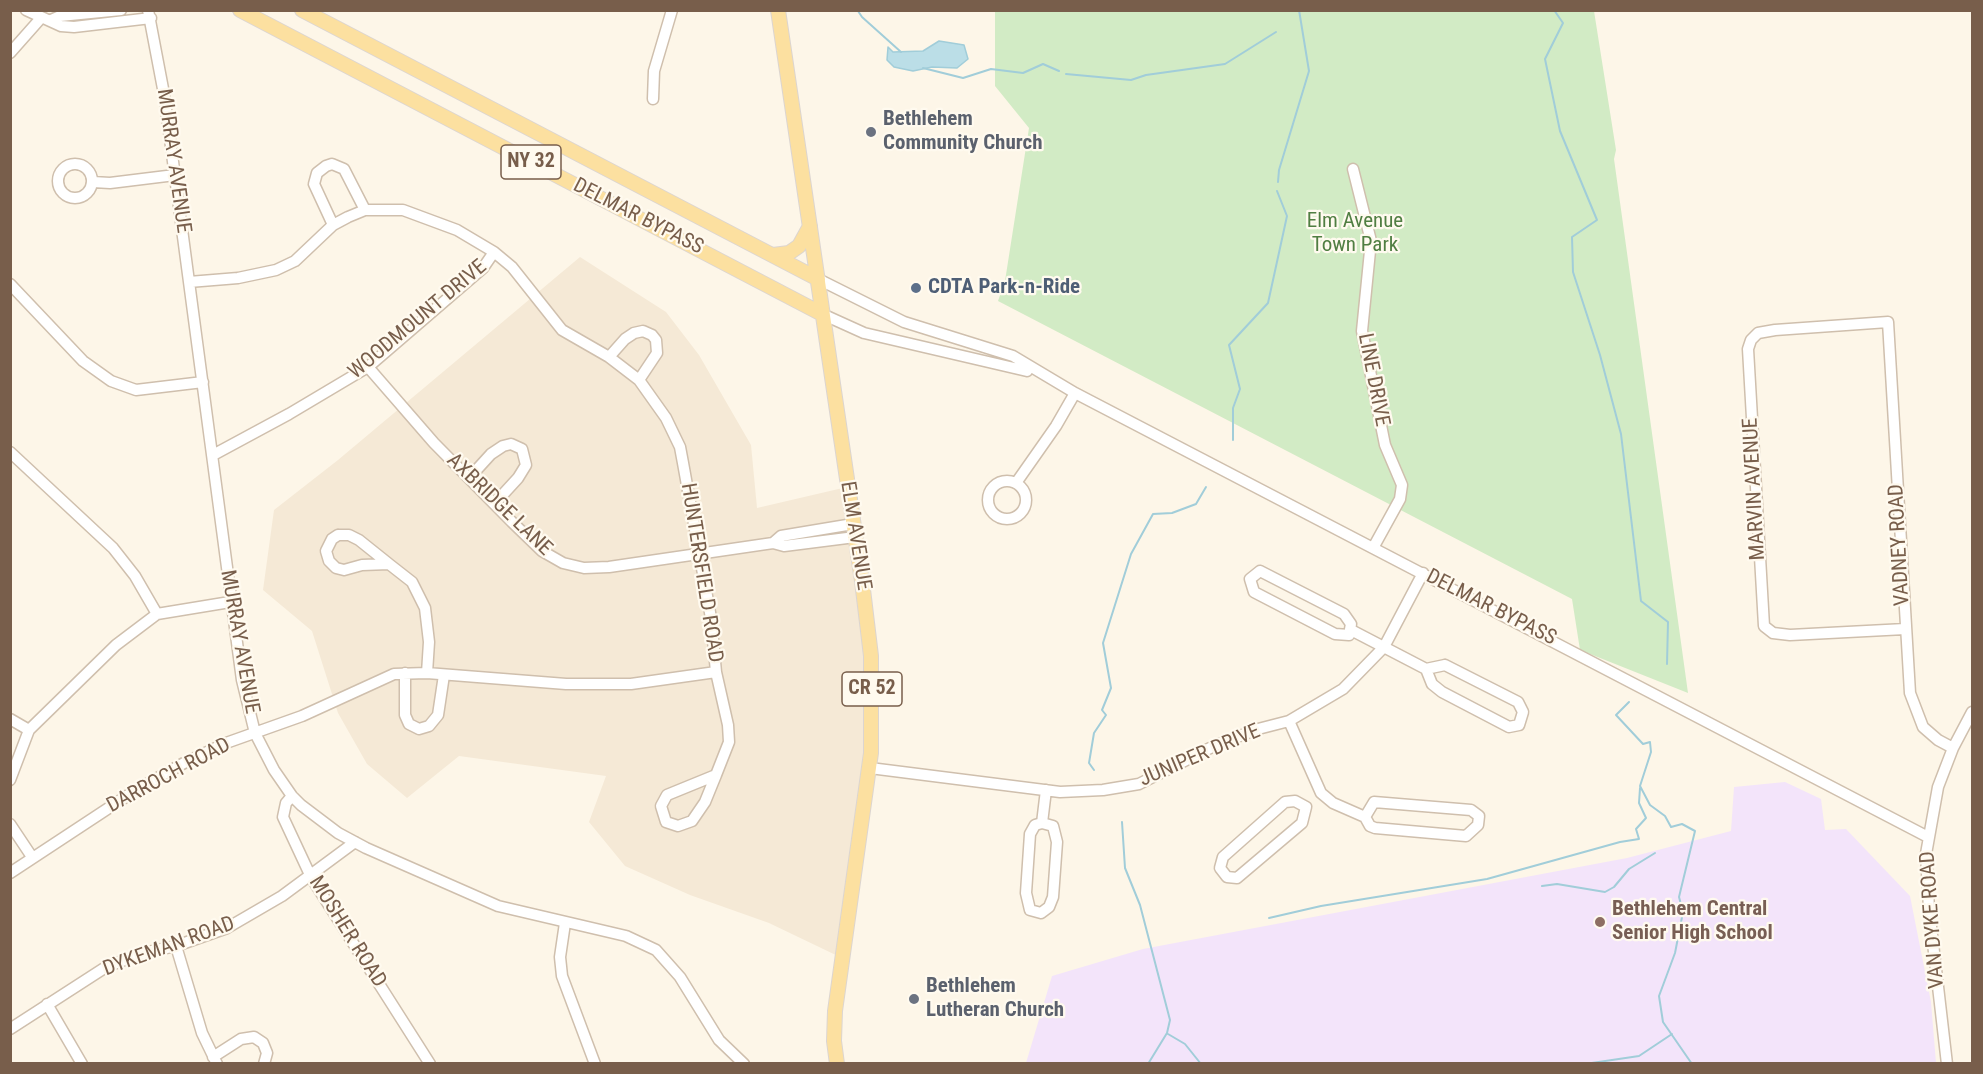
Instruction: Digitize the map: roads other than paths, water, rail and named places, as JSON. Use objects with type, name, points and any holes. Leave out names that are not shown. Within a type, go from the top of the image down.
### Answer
[{"type":"main road","name":"DELMAR BYPASS","points":[[240,10],[822,314]]},
{"type":"main road","name":"DELMAR BYPASS","points":[[302,10],[818,279]]},
{"type":"main road","name":"ELM AVENUE","points":[[778,10],[871,656],[873,722],[870,768],[834,1011],[837,1064]]},
{"type":"main road","points":[[773,255],[789,253],[799,246],[810,226]]},
{"type":"street","points":[[26,10],[44,20],[61,26],[74,27],[150,14]]},
{"type":"street","points":[[10,52],[44,20],[60,16],[121,10]]},
{"type":"street","points":[[653,99],[654,71],[672,10]]},
{"type":"street","name":"MURRAY AVENUE","points":[[150,14],[175,175],[213,455],[230,602],[242,680],[255,733],[292,796],[338,833],[451,888],[498,906],[626,936],[656,950],[680,977],[719,1040],[744,1064]]},
{"type":"street","points":[[333,225],[314,184],[317,173],[326,166],[332,164],[344,169],[365,210]]},
{"type":"street","name":"LINE DRIVE","points":[[1353,169],[1371,241],[1362,331],[1387,453],[1402,485],[1396,508],[1373,548]]},
{"type":"street","points":[[93,182],[110,183],[175,175]]},
{"type":"street","name":"HUNTERSFIELD ROAD","points":[[189,282],[237,278],[276,270],[295,261],[333,225],[365,210],[391,209],[417,214],[457,230],[494,252],[512,267],[562,330],[609,357],[639,380],[666,418],[680,447],[711,618],[716,672],[729,742],[716,775],[705,802],[692,821],[678,826],[666,822],[661,806],[667,795],[716,775]]},
{"type":"street","name":"WOODMOUNT DRIVE","points":[[213,455],[289,414],[368,367],[483,268],[494,252]]},
{"type":"street","name":"DELMAR BYPASS","points":[[818,279],[904,322],[1013,357],[1052,381],[1928,837]]},
{"type":"street","points":[[10,284],[83,362],[111,381],[136,390],[203,382]]},
{"type":"street","name":"DELMAR BYPASS","points":[[822,314],[864,333],[1018,367],[1052,381]]},
{"type":"street","name":"VADNEY ROAD","points":[[1751,340],[1758,333],[1775,330],[1888,322],[1910,693],[1915,711],[1929,734],[1953,748]]},
{"type":"street","points":[[609,357],[625,339],[634,333],[643,331],[652,335],[656,340],[657,353],[639,380]]},
{"type":"street","points":[[950,352],[955,338]]},
{"type":"street","name":"MARVIN AVENUE","points":[[1751,340],[1748,350],[1764,626],[1773,633],[1790,635],[1905,629]]},
{"type":"street","name":"AXBRIDGE LANE","points":[[368,367],[396,402],[535,545],[563,563],[591,568],[773,543],[783,546],[812,536],[854,530]]},
{"type":"street","points":[[1016,483],[1056,426],[1075,393]]},
{"type":"street","points":[[470,477],[490,454],[503,446],[511,444],[522,449],[526,465],[518,478],[495,503]]},
{"type":"street","points":[[10,452],[113,548],[135,576],[157,614]]},
{"type":"street","points":[[389,564],[362,565],[344,570],[332,565],[326,551],[332,539],[349,535],[359,540],[412,582],[425,608],[429,642],[428,673]]},
{"type":"street","points":[[1255,572],[1266,573],[1344,614],[1349,619],[1351,630],[1349,635],[1340,636],[1262,598],[1251,587],[1250,579],[1255,572]]},
{"type":"street","name":"JUNIPER DRIVE","points":[[870,768],[1046,790],[1103,790],[1138,784],[1216,745],[1289,721],[1343,689],[1384,647],[1423,573]]},
{"type":"street","points":[[10,780],[29,730],[116,645],[157,614],[230,602]]},
{"type":"street","points":[[1351,630],[1426,669],[1445,665],[1453,667],[1518,702],[1523,712],[1518,725],[1509,727],[1442,692],[1432,684],[1426,669]]},
{"type":"street","name":"DARROCH ROAD","points":[[10,873],[134,792],[184,763],[226,743],[302,716],[384,677],[405,673],[428,673],[566,684],[631,684],[716,672]]},
{"type":"street","points":[[405,673],[405,715],[409,724],[419,729],[429,726],[438,716],[444,675]]},
{"type":"street","name":"VAN DYKE ROAD","points":[[1947,1064],[1929,909],[1928,837],[1938,788],[1953,748],[1972,712]]},
{"type":"street","points":[[10,719],[29,730]]},
{"type":"street","points":[[1289,721],[1321,793],[1333,803],[1365,817],[1370,826],[1466,836],[1478,825],[1479,816],[1471,810],[1378,802],[1370,805],[1365,817]]},
{"type":"street","points":[[1042,823],[1046,790]]},
{"type":"street","points":[[1306,807],[1299,802],[1285,802],[1223,857],[1220,868],[1224,874],[1233,879],[1245,873],[1302,823],[1306,807],[1321,793]]},
{"type":"street","name":"MOSHER ROAD","points":[[292,796],[286,803],[284,817],[311,877],[430,1064]]},
{"type":"street","points":[[1042,823],[1053,826],[1057,842],[1053,897],[1049,907],[1041,913],[1030,910],[1026,893],[1030,834],[1035,825],[1042,823]]},
{"type":"street","points":[[10,824],[32,857]]},
{"type":"street","name":"DYKEMAN ROAD","points":[[10,1029],[106,967],[143,953],[176,946],[227,928],[311,877],[355,842]]},
{"type":"street","points":[[565,923],[560,957],[562,976],[595,1064]]},
{"type":"street","points":[[176,946],[202,1033],[215,1060],[241,1039],[254,1037],[263,1043],[267,1053],[264,1064]]},
{"type":"street","points":[[47,1004],[82,1064]]},
{"type":"water","points":[[939,41],[964,45],[968,59],[957,68],[932,67],[913,71],[894,67],[887,60],[888,47],[893,52],[923,51]]},
{"type":"waterway","points":[[1278,182],[1279,170],[1309,71],[1299,10]]},
{"type":"waterway","points":[[1554,10],[1563,23],[1545,59],[1560,131],[1597,220],[1572,237],[1573,272],[1600,355],[1621,434],[1641,601],[1668,622],[1667,664]]},
{"type":"waterway","points":[[858,11],[901,52]]},
{"type":"waterway","points":[[1066,74],[1131,80],[1146,75],[1225,64],[1276,32]]},
{"type":"waterway","points":[[923,68],[963,78],[991,69],[1023,73],[1043,64],[1059,71]]},
{"type":"waterway","points":[[1233,440],[1233,408],[1240,389],[1229,345],[1268,303],[1287,216],[1277,191]]},
{"type":"waterway","points":[[1094,770],[1089,763],[1094,733],[1106,715],[1102,710],[1111,688],[1103,643],[1131,554],[1153,514],[1172,513],[1196,504],[1206,487]]},
{"type":"waterway","points":[[1629,702],[1616,715],[1643,744],[1650,742],[1651,752],[1640,786],[1650,805],[1665,816],[1671,827],[1682,824],[1695,831],[1679,897],[1683,912],[1675,953],[1659,996],[1663,1022],[1692,1064]]},
{"type":"waterway","points":[[1269,918],[1321,906],[1487,879],[1620,842],[1639,839],[1636,829],[1646,818],[1639,803],[1640,788]]},
{"type":"waterway","points":[[1122,822],[1125,868],[1140,905],[1170,1020],[1167,1033],[1148,1064]]},
{"type":"waterway","points":[[1542,886],[1557,884],[1605,892],[1614,887],[1629,869],[1655,853]]},
{"type":"waterway","points":[[1168,1034],[1185,1044],[1201,1064]]},
{"type":"waterway","points":[[1585,1064],[1639,1056],[1672,1034]]},
{"type":"waterway","points":[[10,1060],[12,1064]]},
{"type":"place","name":"Bethlehem Community Church","points":[[871,132]]},
{"type":"place","name":"CDTA Park-n-Ride","points":[[916,288]]},
{"type":"place","name":"Bethlehem Central Senior High School","points":[[1600,922]]},
{"type":"place","name":"Bethlehem Lutheran Church","points":[[914,999]]},
{"type":"park label","name":"Elm Avenue Town Park","points":[[1355,234]]}]
